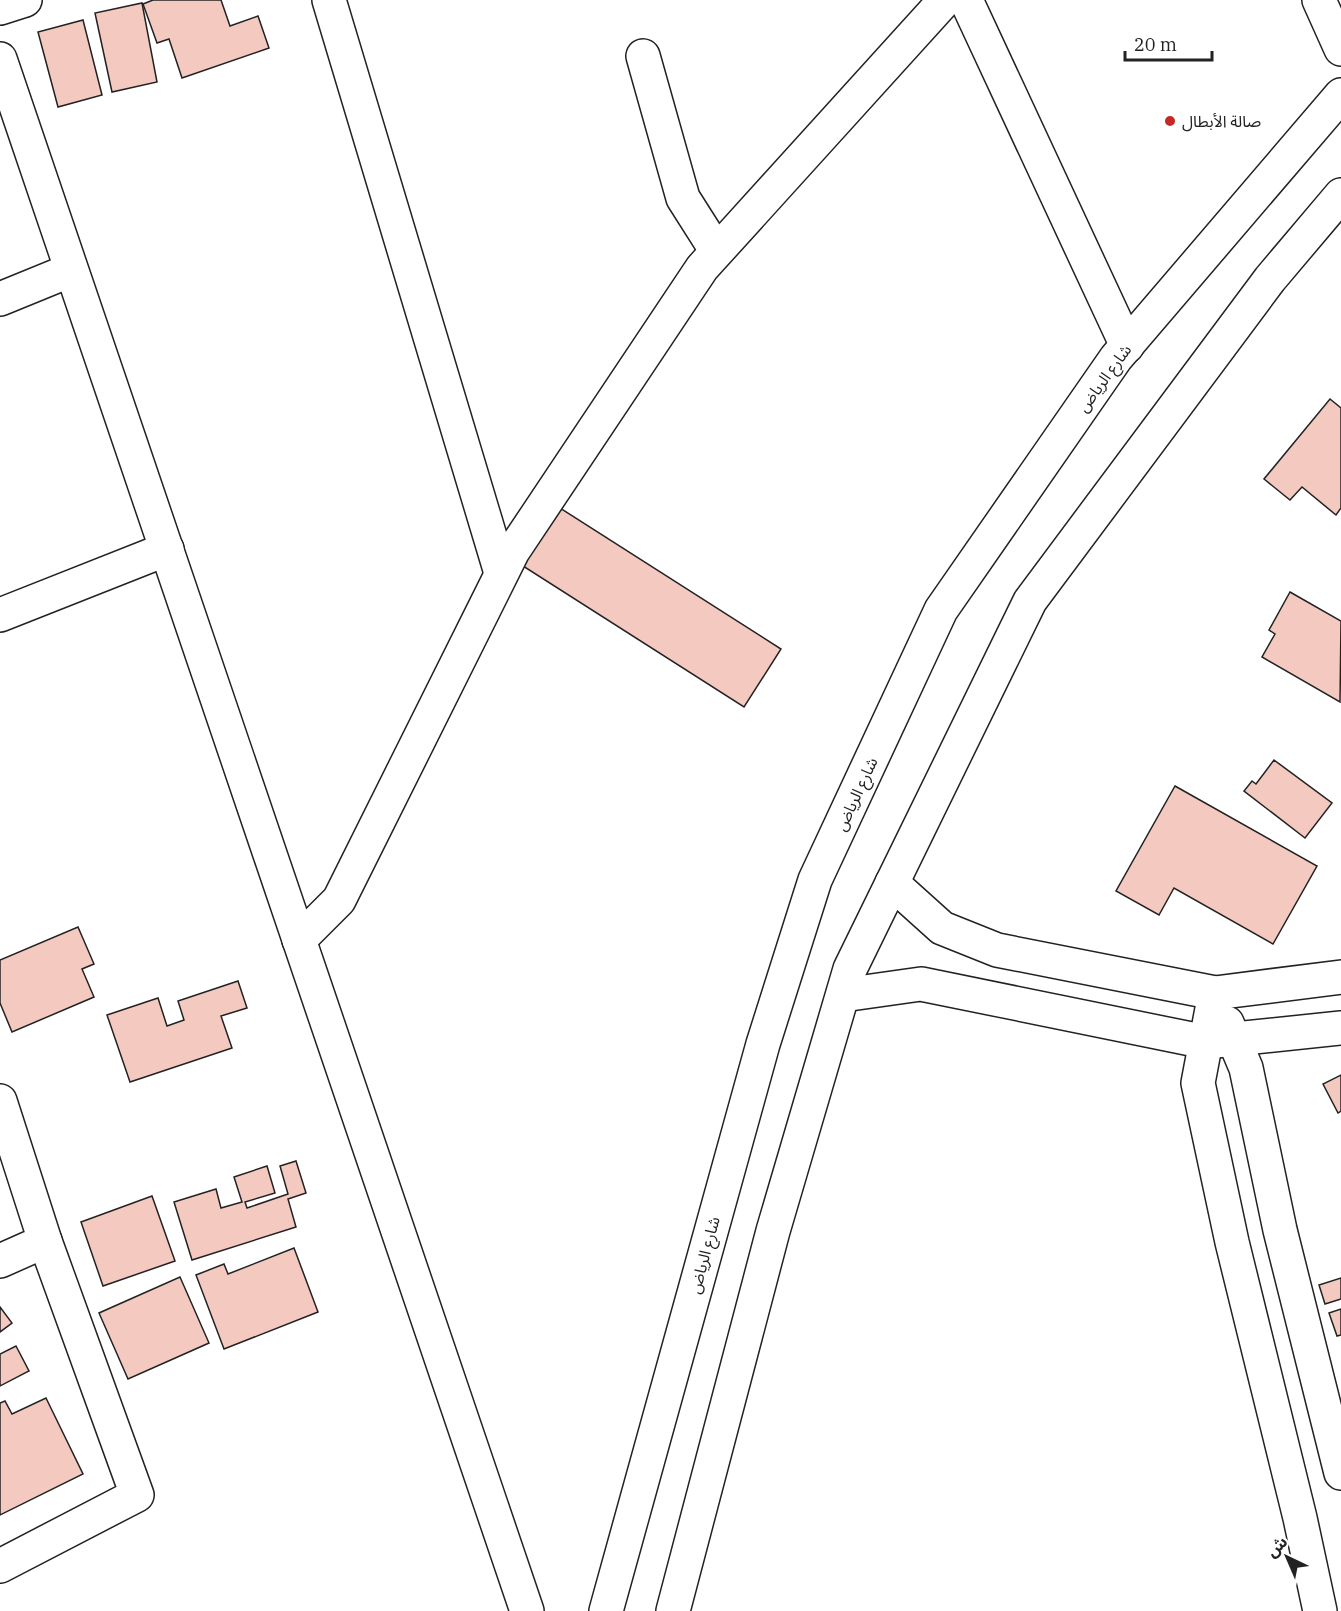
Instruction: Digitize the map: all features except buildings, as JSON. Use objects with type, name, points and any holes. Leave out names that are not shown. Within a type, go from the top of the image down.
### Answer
[{"type":"street","points":[[0,8],[25,0]]},
{"type":"street","points":[[329,0],[501,573]]},
{"type":"street","points":[[299,940],[339,900],[519,541],[716,250],[945,0]]},
{"type":"street","points":[[966,0],[1127,346]]},
{"type":"street","points":[[1319,0],[1341,49]]},
{"type":"street","points":[[644,56],[683,198],[716,250]]},
{"type":"street","points":[[0,59],[527,1611]]},
{"type":"street","name":"شارع الرياض","points":[[606,1611],[763,1044],[815,880],[941,610],[1127,346],[1341,95]]},
{"type":"street","points":[[674,1611],[773,1231],[850,969],[1030,601],[1270,279],[1341,195]]},
{"type":"street","points":[[0,299],[71,270]]},
{"type":"street","points":[[0,615],[167,549]]},
{"type":"street","points":[[892,883],[942,928],[998,950],[1215,993],[1341,977]]},
{"type":"street","points":[[843,996],[921,984],[1220,1042],[1341,1028]]},
{"type":"street","points":[[1215,993],[1220,1042],[1198,1083],[1232,1242],[1300,1518],[1320,1611]]},
{"type":"street","points":[[1220,1042],[1246,1068],[1280,1230],[1341,1473]]},
{"type":"street","points":[[0,1101],[45,1241],[138,1495],[0,1566]]},
{"type":"street","points":[[0,1261],[45,1241]]},
{"type":"place","name":"صالة الأبطال","points":[[1170,121]]}]
